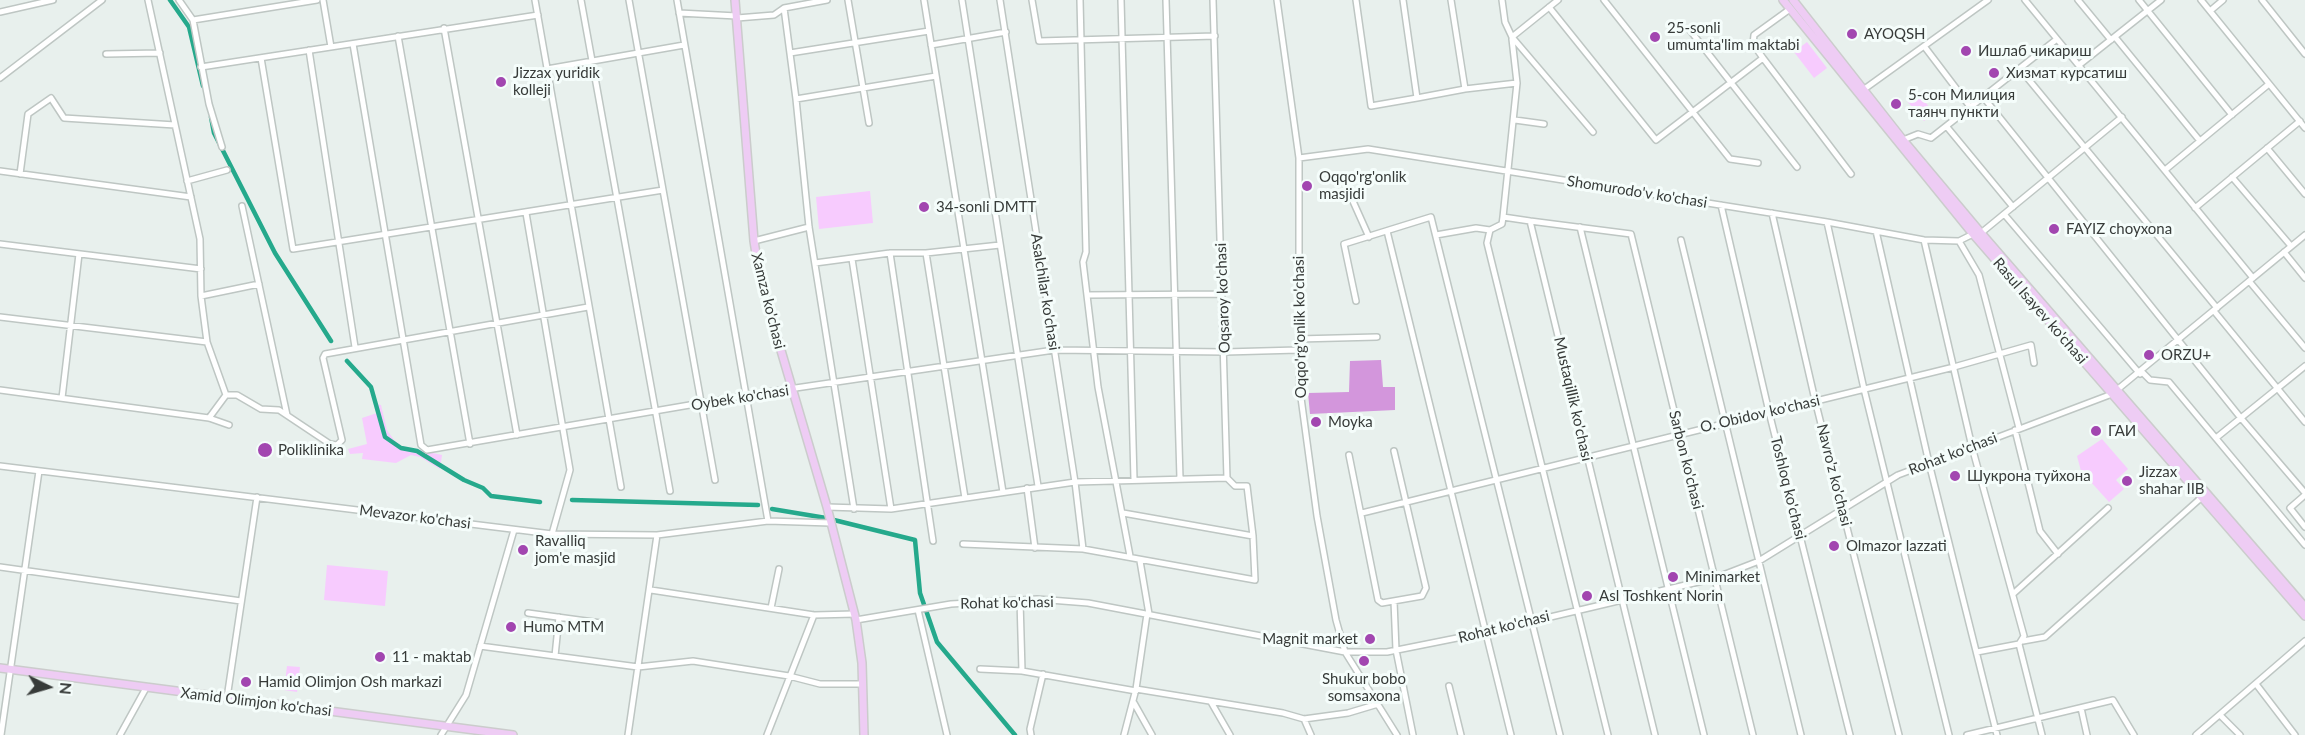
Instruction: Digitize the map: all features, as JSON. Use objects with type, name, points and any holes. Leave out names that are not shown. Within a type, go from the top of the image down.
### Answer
[{"type":"main road","name":"Xamza ko'chasi","points":[[735,0],[754,242],[760,279],[827,507],[856,617],[864,735]]},
{"type":"main road","name":"Rasul Isayev ko'chasi","points":[[1783,0],[1977,233],[2305,607]]},
{"type":"main road","name":"Rasul Isayev ko'chasi","points":[[1793,0],[1977,233]]},
{"type":"main road","name":"Rasul Isayev ko'chasi","points":[[2115,392],[2305,616]]},
{"type":"main road","name":"Xamid Olimjon ko'chasi","points":[[0,668],[513,735]]},
{"type":"street","points":[[0,12],[31,3],[53,0]]},
{"type":"street","points":[[0,78],[102,0]]},
{"type":"street","points":[[148,0],[200,239],[201,296],[207,342],[226,395]]},
{"type":"street","points":[[179,0],[193,20],[201,67],[222,147]]},
{"type":"street","points":[[193,20],[317,0]]},
{"type":"street","points":[[323,0],[331,47]]},
{"type":"street","points":[[535,0],[621,487]]},
{"type":"street","points":[[581,0],[670,491]]},
{"type":"street","points":[[629,0],[716,480]]},
{"type":"street","points":[[677,0],[748,395],[768,521]]},
{"type":"street","points":[[679,13],[737,17],[774,15],[784,8],[827,0]]},
{"type":"street","points":[[848,0],[869,123]]},
{"type":"street","points":[[924,0],[980,361],[1003,492]]},
{"type":"street","points":[[962,0],[1038,486]]},
{"type":"street","name":"Asalchilar ko'chasi","points":[[1000,0],[1075,482],[1083,549]]},
{"type":"street","points":[[1032,0],[1040,41],[1215,36]]},
{"type":"street","points":[[1080,0],[1086,252],[1083,262],[1098,387],[1130,556]]},
{"type":"street","points":[[1121,0],[1134,479]]},
{"type":"street","points":[[1166,0],[1180,478]]},
{"type":"street","name":"Oqsaroy ko'chasi","points":[[1213,0],[1227,478]]},
{"type":"street","name":"Oqqo'rg'onlik ko'chasi","points":[[1277,0],[1299,158],[1299,383],[1317,516],[1336,620],[1345,652],[1397,735]]},
{"type":"street","points":[[1356,0],[1371,106],[1517,82]]},
{"type":"street","points":[[1403,0],[1417,98]]},
{"type":"street","points":[[1451,0],[1465,89]]},
{"type":"street","points":[[1502,0],[1505,22],[1512,37],[1593,132]]},
{"type":"street","points":[[1512,37],[1556,0]]},
{"type":"street","points":[[1604,0],[1730,159],[1758,163]]},
{"type":"street","points":[[1863,90],[1986,0]]},
{"type":"street","points":[[2078,0],[2200,141]]},
{"type":"street","points":[[2139,0],[2232,115]]},
{"type":"street","points":[[2079,65],[2161,0]]},
{"type":"street","points":[[2201,0],[2305,128]]},
{"type":"street","points":[[2210,11],[2223,0]]},
{"type":"street","points":[[2262,0],[2305,54]]},
{"type":"street","points":[[2029,1],[2305,348]]},
{"type":"street","points":[[1549,7],[1653,138],[1658,140],[1763,57]]},
{"type":"street","points":[[784,8],[809,227],[854,509]]},
{"type":"street","points":[[1790,9],[1754,35],[1754,44],[1851,174]]},
{"type":"street","points":[[201,67],[538,15]]},
{"type":"street","points":[[444,28],[517,435]]},
{"type":"street","points":[[1689,29],[1797,167]]},
{"type":"street","points":[[790,53],[929,31]]},
{"type":"street","points":[[931,45],[1006,32]]},
{"type":"street","points":[[398,36],[470,444]]},
{"type":"street","points":[[1436,235],[1476,228],[1490,230],[1502,224],[1515,120],[1517,82],[1512,37]]},
{"type":"street","points":[[1903,140],[1917,134],[1932,138],[2057,39]]},
{"type":"street","points":[[353,44],[403,339]]},
{"type":"street","points":[[547,69],[684,45]]},
{"type":"street","points":[[1924,46],[1971,108]]},
{"type":"street","points":[[309,50],[355,347]]},
{"type":"street","points":[[106,54],[160,53]]},
{"type":"street","points":[[261,58],[293,249],[663,190]]},
{"type":"street","points":[[2020,69],[2305,422]]},
{"type":"street","points":[[796,99],[936,76]]},
{"type":"street","points":[[2164,170],[2269,84]]},
{"type":"street","points":[[20,174],[28,114],[51,98],[64,118],[175,125]]},
{"type":"street","points":[[1984,98],[2050,177],[2240,417],[2305,494],[2290,508],[2305,527]]},
{"type":"street","name":"Shomurodo'v ko'chasi","points":[[1299,158],[1368,149],[1827,222],[1924,240],[1959,241],[1977,233],[2004,214],[2122,117]]},
{"type":"street","points":[[1515,120],[1544,124]]},
{"type":"street","points":[[2195,208],[2300,121]]},
{"type":"street","points":[[1947,126],[2013,207]]},
{"type":"street","points":[[2267,148],[2305,194]]},
{"type":"street","points":[[187,181],[226,170]]},
{"type":"street","points":[[0,171],[191,197]]},
{"type":"street","points":[[2232,177],[2291,246]]},
{"type":"street","points":[[1352,199],[1370,237]]},
{"type":"street","name":"Toshloq ko'chasi","points":[[1721,205],[1769,412],[1850,735]]},
{"type":"street","points":[[242,206],[287,415]]},
{"type":"street","points":[[526,213],[570,470],[552,534]]},
{"type":"street","name":"Navro'z ko'chasi","points":[[1772,213],[1815,400],[1899,735]]},
{"type":"street","points":[[2004,214],[2141,373],[2150,380],[2169,382],[2305,545]]},
{"type":"street","points":[[1503,217],[1530,220]]},
{"type":"street","points":[[1356,301],[1344,244],[1431,218],[1560,735]]},
{"type":"street","name":"Sarbon ko'chasi","points":[[1530,220],[1631,234],[1754,735]]},
{"type":"street","name":"Mustaqillik ko'chasi","points":[[1530,220],[1655,735]]},
{"type":"street","points":[[1827,222],[1864,389],[1949,735]]},
{"type":"street","points":[[754,242],[809,227]]},
{"type":"street","points":[[1580,227],[1704,735]]},
{"type":"street","points":[[1490,230],[1487,243],[1608,735]]},
{"type":"street","points":[[1387,231],[1511,735]]},
{"type":"street","points":[[1876,231],[1929,464],[1997,735]]},
{"type":"street","name":"Rohat ko'chasi","points":[[651,590],[814,615],[856,617],[951,604],[1020,600],[1088,603],[1345,652],[1396,650],[1487,632],[1715,578],[1759,561],[1801,537],[1842,508],[1887,481],[2115,392],[2141,373],[2305,235]]},
{"type":"street","points":[[1681,240],[1801,735]]},
{"type":"street","points":[[1924,240],[1972,447],[2013,594],[2021,642],[2042,735]]},
{"type":"street","points":[[1959,241],[1979,274],[2040,531],[2058,554]]},
{"type":"street","points":[[0,243],[201,269]]},
{"type":"street","points":[[815,263],[890,253],[926,253],[1000,244]]},
{"type":"street","points":[[2284,252],[2305,278]]},
{"type":"street","points":[[890,253],[933,541]]},
{"type":"street","points":[[926,253],[965,498]]},
{"type":"street","points":[[62,398],[79,254]]},
{"type":"street","points":[[852,259],[891,509]]},
{"type":"street","points":[[201,296],[259,284]]},
{"type":"street","points":[[1087,295],[1222,294]]},
{"type":"street","points":[[226,395],[237,395],[261,409],[279,410],[330,444],[337,445],[342,440],[323,356],[355,347],[451,329],[588,307]]},
{"type":"street","points":[[0,317],[207,342]]},
{"type":"street","points":[[1298,339],[1377,337]]},
{"type":"street","name":"Oybek ko'chasi","points":[[403,339],[421,445],[427,450],[748,395],[1054,350],[1130,352],[1298,350]]},
{"type":"street","name":"O. Obidov ko'chasi","points":[[1362,513],[1496,478],[1954,367],[2031,345],[2034,363]]},
{"type":"street","points":[[2216,438],[2305,366]]},
{"type":"street","points":[[0,390],[208,418],[229,425]]},
{"type":"street","points":[[208,418],[226,395]]},
{"type":"street","points":[[1349,455],[1378,600],[1382,603],[1422,596],[1426,588],[1394,451]]},
{"type":"street","name":"Mevazor ko'chasi","points":[[0,466],[552,534],[657,535],[768,521],[831,523]]},
{"type":"street","points":[[1,735],[39,471]]},
{"type":"street","points":[[827,507],[891,509],[1038,486],[1116,479],[1227,478],[1235,486],[1247,486],[1255,580],[1083,549],[1035,548],[992,543],[963,544]]},
{"type":"street","points":[[1028,488],[1035,548]]},
{"type":"street","points":[[227,699],[257,497]]},
{"type":"street","points":[[1977,652],[2045,637],[2202,497]]},
{"type":"street","points":[[2013,594],[2108,508]]},
{"type":"street","points":[[1123,513],[1253,536]]},
{"type":"street","points":[[441,735],[466,695],[514,530]]},
{"type":"street","points":[[628,735],[651,590],[657,535]]},
{"type":"street","points":[[1124,735],[1134,704],[1148,614],[1140,561]]},
{"type":"street","points":[[0,567],[241,601]]},
{"type":"street","points":[[771,608],[779,569]]},
{"type":"street","points":[[1020,600],[1022,671]]},
{"type":"street","points":[[1394,601],[1396,650],[1413,735]]},
{"type":"street","points":[[918,610],[947,735]]},
{"type":"street","points":[[528,613],[601,623]]},
{"type":"street","points":[[767,735],[814,615]]},
{"type":"street","points":[[555,656],[559,617]]},
{"type":"street","points":[[2196,735],[2305,641]]},
{"type":"street","points":[[480,646],[639,667],[693,661],[789,676],[820,684],[862,684]]},
{"type":"street","points":[[980,669],[1043,674],[1283,713],[1304,719],[1348,713],[1378,704]]},
{"type":"street","points":[[1031,735],[1029,729],[1043,674]]},
{"type":"street","points":[[2256,684],[2295,735]]},
{"type":"street","points":[[1449,686],[1461,735]]},
{"type":"street","points":[[120,735],[146,687]]},
{"type":"street","points":[[1967,735],[2114,700],[2134,735]]},
{"type":"street","points":[[1211,702],[1230,735]]},
{"type":"street","points":[[1134,704],[1152,735]]},
{"type":"street","points":[[2081,708],[2088,735]]},
{"type":"street","points":[[2220,714],[2240,735]]},
{"type":"street","points":[[1304,719],[1311,735]]},
{"type":"shaded area","points":[[1807,42],[1827,68],[1814,78],[1794,52]]},
{"type":"shaded area","points":[[1918,93],[1934,113],[1924,121],[1907,101]]},
{"type":"shaded area","points":[[870,191],[873,223],[819,229],[816,197]]},
{"type":"shaded area","points":[[1381,360],[1383,387],[1395,387],[1395,410],[1310,414],[1308,393],[1349,392],[1350,361]]},
{"type":"shaded area","points":[[375,404],[381,405],[387,430],[394,440],[401,446],[442,455],[440,469],[420,457],[411,455],[396,463],[362,459],[363,453],[350,454],[348,449],[367,444],[362,418],[377,413]]},
{"type":"shaded area","points":[[2102,439],[2128,469],[2116,480],[2124,489],[2109,502],[2081,471],[2077,456]]},
{"type":"shaded area","points":[[327,565],[388,571],[385,606],[324,600]]},
{"type":"shaded area","points":[[287,666],[300,667],[297,692],[284,690]]},
{"type":"waterway","points":[[170,0],[189,27],[203,86]]},
{"type":"waterway","points":[[211,117],[214,133],[275,253],[331,341]]},
{"type":"waterway","points":[[347,361],[371,387],[385,437],[401,448],[417,451],[464,480],[483,488],[491,496],[540,502]]},
{"type":"waterway","points":[[572,500],[758,505]]},
{"type":"waterway","points":[[772,509],[826,518]]},
{"type":"waterway","points":[[834,520],[915,540],[920,593],[937,642],[1015,735]]},
{"type":"place","name":"AYOQSH","points":[[1852,34]]},
{"type":"place","name":"25-sonli umumta'lim maktabi","points":[[1655,37]]},
{"type":"place","name":"Ишлаб чикариш","points":[[1966,51]]},
{"type":"place","name":"Хизмат курсатиш","points":[[1994,73]]},
{"type":"place","name":"Jizzax yuridik kolleji","points":[[501,82]]},
{"type":"place","name":"5-сон Милиция таянч пункти","points":[[1896,104]]},
{"type":"place","name":"Oqqo'rg'onlik masjidi","points":[[1307,186]]},
{"type":"place","name":"34-sonli DMTT","points":[[924,207]]},
{"type":"place","name":"FAYIZ choyxona","points":[[2054,229]]},
{"type":"place","name":"ORZU+","points":[[2149,355]]},
{"type":"place","name":"Moyka","points":[[1316,422]]},
{"type":"place","name":"ГАИ","points":[[2096,431]]},
{"type":"place","name":"Poliklinika","points":[[265,450]]},
{"type":"place","name":"Шукрона туйхона","points":[[1955,476]]},
{"type":"place","name":"Jizzax shahar IIB","points":[[2127,481]]},
{"type":"place","name":"Olmazor lazzati","points":[[1834,546]]},
{"type":"place","name":"Ravalliq jom'e masjid","points":[[523,550]]},
{"type":"place","name":"Minimarket","points":[[1673,577]]},
{"type":"place","name":"Asl Toshkent Norin","points":[[1587,596]]},
{"type":"place","name":"Humo MTM","points":[[511,627]]},
{"type":"place","name":"Magnit market","points":[[1370,639]]},
{"type":"place","name":"11 - maktab","points":[[380,657]]},
{"type":"place","name":"Shukur bobo somsaxona","points":[[1364,661]]},
{"type":"place","name":"Hamid Olimjon Osh markazi","points":[[246,682]]}]
